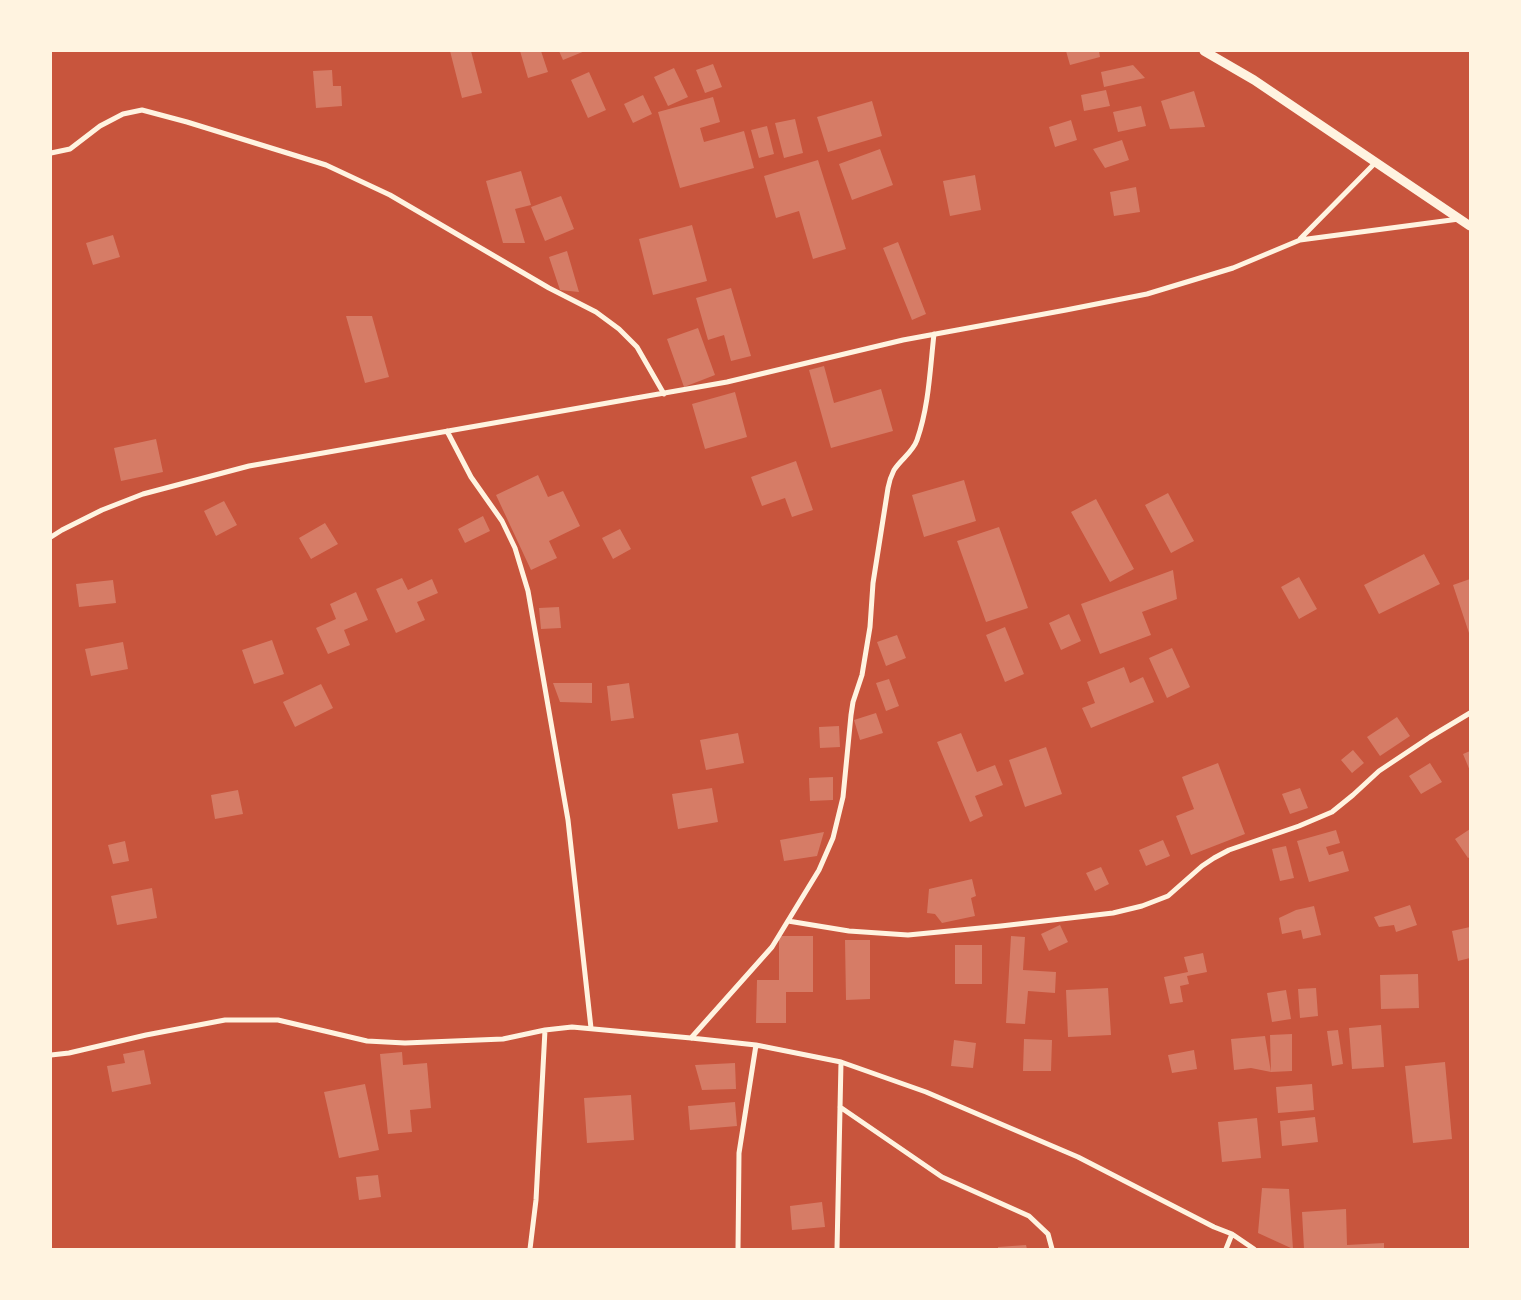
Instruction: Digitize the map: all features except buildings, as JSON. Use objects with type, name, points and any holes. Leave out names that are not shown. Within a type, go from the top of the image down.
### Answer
[{"type":"street","points":[[1204,51],[1254,80],[1470,226]]},
{"type":"street","points":[[51,152],[70,149],[100,126],[123,114],[142,110],[326,165],[390,195],[550,288],[596,312],[619,329],[637,347],[664,394]]},
{"type":"street","points":[[1300,240],[1376,162]]},
{"type":"street","points":[[51,537],[102,510],[144,494],[249,466],[727,382],[903,340],[1147,294],[1233,268],[1300,240],[1459,219]]},
{"type":"street","points":[[691,1038],[772,947],[819,870],[833,838],[843,797],[850,715],[862,675],[870,627],[872,583],[890,478],[895,468],[908,456],[917,442],[925,415],[934,334]]},
{"type":"street","points":[[447,431],[471,477],[502,520],[515,548],[528,591],[568,820],[592,1028]]},
{"type":"street","points":[[788,921],[849,931],[908,935],[1113,913],[1142,906],[1168,896],[1202,866],[1229,850],[1299,826],[1332,812],[1379,771],[1470,713]]},
{"type":"street","points":[[51,1056],[226,1020],[278,1020],[368,1041],[405,1043],[503,1039],[545,1030],[572,1027],[756,1045],[841,1062],[926,1092],[1078,1157],[1214,1227],[1232,1234],[1254,1249]]},
{"type":"street","points":[[530,1249],[536,1200],[545,1030]]},
{"type":"street","points":[[738,1249],[739,1152],[756,1045]]},
{"type":"street","points":[[837,1249],[841,1062]]},
{"type":"street","points":[[840,1106],[942,1176],[1029,1216],[1048,1234],[1052,1249]]},
{"type":"street","points":[[1226,1249],[1232,1234]]}]
